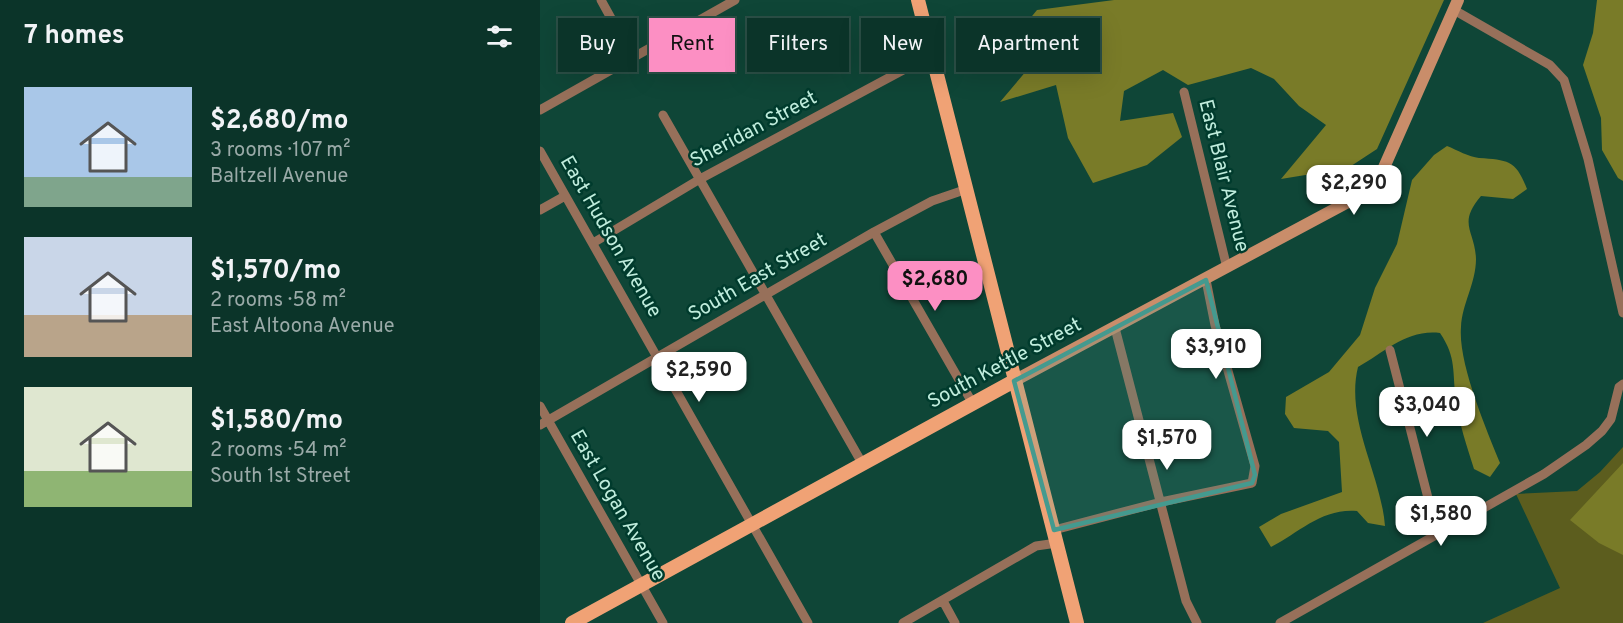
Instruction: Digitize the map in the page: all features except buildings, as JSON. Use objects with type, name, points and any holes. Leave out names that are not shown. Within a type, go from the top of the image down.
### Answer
[{"type":"main road","points":[[918,0],[923,18]]},
{"type":"main road","points":[[938,72],[1077,623]]},
{"type":"main road","name":"South Kettle Street","points":[[572,623],[1014,381]]},
{"type":"street","points":[[601,0],[611,18]]},
{"type":"street","points":[[637,56],[735,0]]},
{"type":"street","points":[[1456,5],[1550,65],[1564,80],[1588,159],[1623,313]]},
{"type":"street","name":"South Kettle Street","points":[[1014,381],[1348,202],[1366,189],[1382,172],[1456,5]]},
{"type":"street","points":[[540,111],[608,72]]},
{"type":"street","name":"Sheridan Street","points":[[593,243],[700,179],[899,72]]},
{"type":"street","name":"East Blair Avenue","points":[[1184,92],[1227,268]]},
{"type":"street","points":[[663,115],[862,463]]},
{"type":"street","name":"East Hudson Avenue","points":[[540,152],[808,623]]},
{"type":"street","name":"South East Street","points":[[544,423],[874,232],[932,201],[967,189]]},
{"type":"street","points":[[540,210],[565,196]]},
{"type":"street","points":[[874,232],[973,404]]},
{"type":"street","points":[[903,623],[1055,537],[1161,502],[1252,483],[1255,466],[1215,325],[1206,279]]},
{"type":"street","points":[[1114,328],[1185,601],[1197,623]]},
{"type":"street","points":[[1390,350],[1437,533]]},
{"type":"street","points":[[1280,623],[1295,619],[1437,533],[1544,474],[1586,445],[1602,432],[1611,419],[1619,387],[1623,384]]},
{"type":"street","name":"East Logan Avenue","points":[[540,406],[544,423],[663,623]]},
{"type":"street","points":[[943,601],[955,623]]},
{"type":"highlighted area","points":[[1206,280],[1255,475],[1252,483],[1054,530],[1014,381]]},
{"type":"shaded area","points":[[1114,0],[1444,0],[1377,149],[1348,168],[1281,179],[1326,125],[1299,106],[1274,79],[1251,68],[1188,85],[1163,70],[1124,91],[1120,121],[1173,113],[1182,137],[1147,165],[1093,183],[1068,138],[1056,85],[1000,102],[1025,72],[1100,72],[1100,18],[1030,18],[1037,10]]},
{"type":"shaded area","points":[[1597,0],[1623,0],[1623,181],[1618,178],[1602,150],[1601,118],[1583,65],[1593,33]]},
{"type":"shaded area","points":[[1447,146],[1471,156],[1510,163],[1519,172],[1527,189],[1513,199],[1481,196],[1470,214],[1469,221],[1476,259],[1474,277],[1462,318],[1461,342],[1468,377],[1500,463],[1490,477],[1474,469],[1459,418],[1453,365],[1449,350],[1440,333],[1407,338],[1358,367],[1355,387],[1360,427],[1382,506],[1385,526],[1368,523],[1357,511],[1333,513],[1312,522],[1271,547],[1259,527],[1281,514],[1342,492],[1339,442],[1328,431],[1294,428],[1285,414],[1286,397],[1329,372],[1360,335],[1375,288],[1397,244],[1412,180],[1434,155]]},
{"type":"shaded area","points":[[1623,447],[1623,623],[1483,623],[1560,588],[1516,494],[1577,491],[1600,472]]},
{"type":"shaded area","points":[[1623,463],[1623,555],[1599,543],[1570,520]]}]
